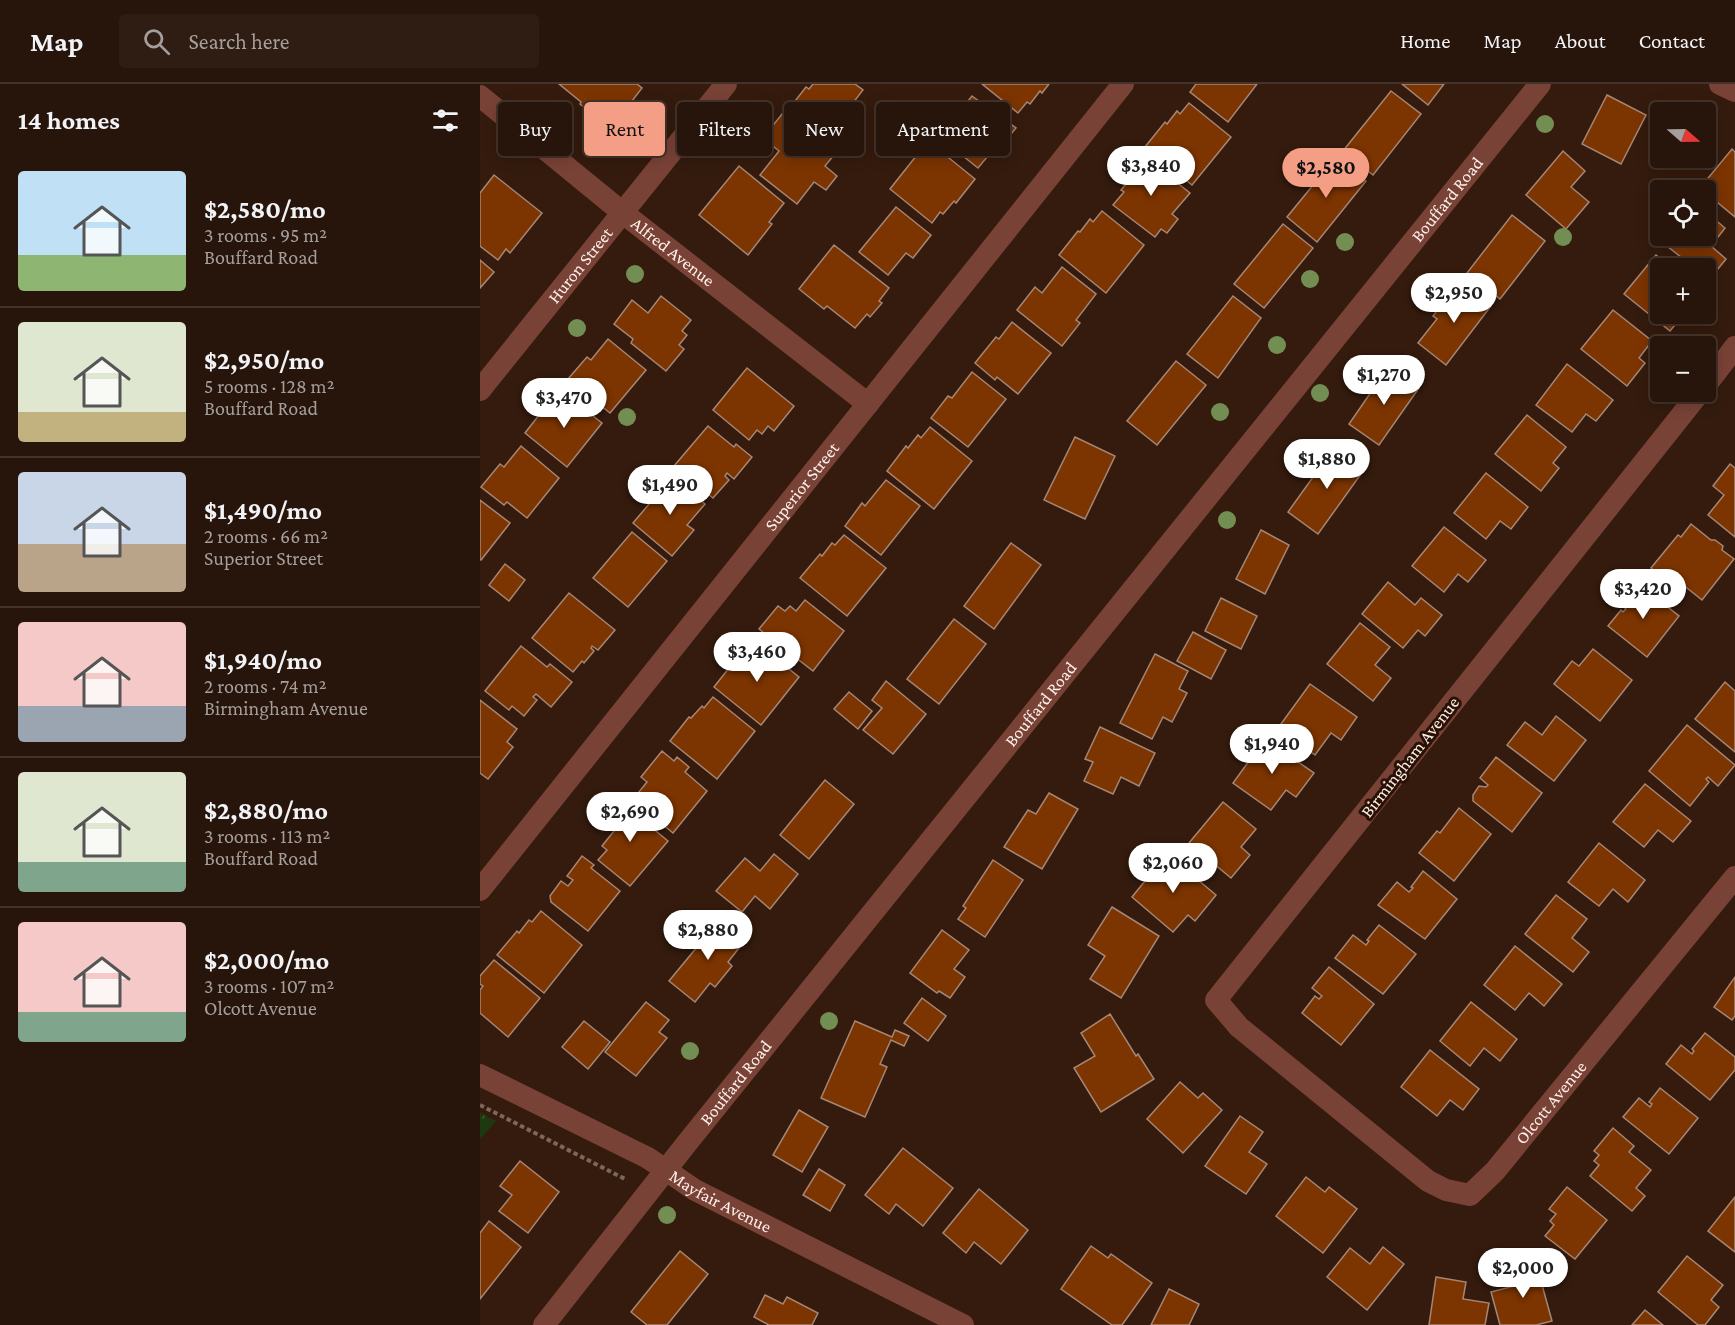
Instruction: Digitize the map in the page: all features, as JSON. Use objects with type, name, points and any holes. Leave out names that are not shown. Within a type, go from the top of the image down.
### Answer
[{"type":"street","name":"Huron Street","points":[[480,390],[726,84]]},
{"type":"street","name":"Superior Street","points":[[480,890],[1123,84]]},
{"type":"street","name":"Bouffard Road","points":[[544,1325],[666,1170],[1540,84]]},
{"type":"street","points":[[1720,84],[1735,91]]},
{"type":"street","name":"Alfred Avenue","points":[[480,96],[623,213],[868,404]]},
{"type":"street","points":[[1716,372],[1735,347]]},
{"type":"street","name":"Birmingham Avenue","points":[[1332,1103],[1239,1027],[1216,1000],[1692,402]]},
{"type":"street","name":"Olcott Avenue","points":[[1332,1103],[1428,1181],[1446,1190],[1470,1195],[1495,1171],[1735,877]]},
{"type":"street","name":"Mayfair Avenue","points":[[480,1075],[648,1158],[695,1190],[963,1325]]},
{"type":"path","points":[[480,1105],[629,1181]]},
{"type":"green space","points":[[480,1113],[496,1121],[480,1139]]},
{"type":"building","points":[[559,84],[637,84],[642,88],[633,102],[584,102],[584,107],[580,104],[581,102]]},
{"type":"building","points":[[813,84],[855,84],[863,90],[854,102],[794,102],[806,87],[809,89]]},
{"type":"building","points":[[982,84],[1049,84],[1030,104],[1027,102],[1018,113],[1010,107],[1010,102],[1004,102]]},
{"type":"building","points":[[1196,84],[1257,84],[1228,122],[1190,92]]},
{"type":"building","points":[[1402,84],[1444,84],[1428,105]]},
{"type":"building","points":[[1391,91],[1421,114],[1373,175],[1343,151]]},
{"type":"building","points":[[1607,95],[1646,115],[1621,164],[1582,144]]},
{"type":"building","points":[[972,96],[980,102],[967,102]]},
{"type":"building","points":[[1189,103],[1231,137],[1192,185],[1145,147],[1165,122],[1167,124],[1177,111],[1180,114]]},
{"type":"building","points":[[782,114],[784,116],[784,156],[833,156],[825,166],[837,176],[826,190],[814,182],[797,204],[760,175],[779,151],[772,145],[772,127]]},
{"type":"building","points":[[1010,124],[1016,128],[1010,135]]},
{"type":"building","points":[[1732,149],[1735,152],[1735,217],[1716,201],[1716,180],[1707,180]]},
{"type":"building","points":[[1563,151],[1585,171],[1571,187],[1589,202],[1566,229],[1526,195]]},
{"type":"building","points":[[1140,153],[1190,193],[1172,214],[1178,219],[1167,233],[1161,229],[1155,237],[1113,205],[1124,192],[1121,190],[1131,178],[1124,173]]},
{"type":"building","points":[[916,156],[947,156],[975,179],[956,203],[954,201],[943,214],[940,212],[932,223],[890,189]]},
{"type":"building","points":[[963,156],[988,156],[978,168]]},
{"type":"building","points":[[1336,157],[1366,181],[1317,242],[1287,217]]},
{"type":"building","points":[[739,166],[784,203],[769,222],[772,224],[748,255],[699,215]]},
{"type":"building","points":[[494,175],[542,213],[510,253],[506,249],[498,260],[480,246],[480,193]]},
{"type":"building","points":[[896,207],[931,235],[913,258],[906,253],[888,275],[859,252]]},
{"type":"building","points":[[1102,211],[1144,245],[1106,293],[1059,255],[1078,231],[1080,232],[1090,219],[1093,222]]},
{"type":"building","points":[[1512,215],[1545,241],[1500,299],[1467,273]]},
{"type":"building","points":[[1716,220],[1725,228],[1716,240]]},
{"type":"building","points":[[1283,224],[1313,248],[1264,308],[1234,284]]},
{"type":"building","points":[[834,245],[889,288],[879,301],[882,303],[870,317],[867,314],[855,328],[827,306],[824,309],[799,289]]},
{"type":"building","points":[[1667,246],[1711,246],[1726,259],[1716,271],[1716,258],[1682,258]]},
{"type":"building","points":[[480,260],[494,272],[480,288]]},
{"type":"building","points":[[1650,262],[1650,315],[1624,294]]},
{"type":"building","points":[[1062,267],[1096,294],[1076,320],[1080,323],[1062,346],[1017,310],[1035,287],[1042,293]]},
{"type":"building","points":[[1462,284],[1491,306],[1446,365],[1418,343],[1437,319],[1433,316],[1447,297],[1450,300]]},
{"type":"building","points":[[661,296],[691,320],[682,331],[687,335],[679,345],[684,349],[666,371],[631,343],[633,339],[614,324],[632,300],[648,313]]},
{"type":"building","points":[[1233,296],[1261,318],[1218,378],[1187,354]]},
{"type":"building","points":[[1613,310],[1650,339],[1650,344],[1639,358],[1645,363],[1627,386],[1581,349]]},
{"type":"building","points":[[1012,322],[1051,353],[1018,394],[997,377],[995,380],[975,363],[996,337],[999,339]]},
{"type":"building","points":[[1661,324],[1676,324],[1670,331]]},
{"type":"building","points":[[608,339],[646,370],[610,413],[568,379],[587,357],[591,360]]},
{"type":"building","points":[[1176,361],[1206,385],[1157,445],[1127,421]]},
{"type":"building","points":[[1567,364],[1613,400],[1596,421],[1586,414],[1572,432],[1536,405]]},
{"type":"building","points":[[1389,366],[1419,388],[1379,445],[1349,424]]},
{"type":"building","points":[[747,368],[794,406],[774,431],[768,426],[762,434],[757,430],[749,440],[713,410]]},
{"type":"building","points":[[972,372],[1006,399],[968,447],[931,418],[948,396],[952,398]]},
{"type":"building","points":[[564,393],[602,423],[567,467],[525,433],[543,410],[548,413]]},
{"type":"building","points":[[1527,415],[1566,447],[1553,463],[1559,468],[1541,491],[1495,454]]},
{"type":"building","points":[[708,426],[734,447],[736,444],[752,457],[734,479],[727,473],[725,476],[729,480],[713,498],[674,466]]},
{"type":"building","points":[[930,427],[972,461],[934,509],[887,471],[906,446],[908,448],[918,435],[921,438]]},
{"type":"building","points":[[1075,437],[1115,456],[1085,519],[1044,500]]},
{"type":"building","points":[[1336,445],[1366,467],[1318,534],[1288,512]]},
{"type":"building","points":[[521,446],[559,478],[527,518],[507,502],[504,505],[481,487],[500,464],[504,467]]},
{"type":"building","points":[[1730,464],[1735,468],[1735,537],[1708,515],[1724,495],[1713,486]]},
{"type":"building","points":[[1486,473],[1528,507],[1511,529],[1500,521],[1486,539],[1454,513]]},
{"type":"building","points":[[672,477],[705,504],[687,525],[694,530],[672,556],[633,523]]},
{"type":"building","points":[[886,480],[920,506],[881,555],[845,526],[862,503],[865,506]]},
{"type":"building","points":[[480,500],[510,523],[481,560],[480,559]]},
{"type":"building","points":[[1691,524],[1711,540],[1723,546],[1722,550],[1734,559],[1702,600],[1677,580],[1673,586],[1651,568],[1678,535],[1681,537]]},
{"type":"building","points":[[1444,527],[1486,560],[1468,582],[1458,574],[1444,592],[1412,566]]},
{"type":"building","points":[[1261,530],[1289,545],[1265,594],[1236,579]]},
{"type":"building","points":[[632,532],[667,561],[628,607],[593,578]]},
{"type":"building","points":[[844,535],[886,568],[847,616],[800,578],[820,554],[822,556],[832,543],[835,545]]},
{"type":"building","points":[[1011,543],[1041,565],[994,629],[964,606]]},
{"type":"building","points":[[505,564],[525,580],[509,601],[489,585]]},
{"type":"building","points":[[1388,582],[1415,605],[1421,598],[1442,615],[1425,636],[1418,630],[1403,648],[1362,614]]},
{"type":"building","points":[[1636,582],[1679,616],[1647,657],[1608,626],[1621,610],[1623,612],[1626,609],[1619,603]]},
{"type":"building","points":[[569,593],[615,630],[598,650],[592,646],[594,651],[573,672],[532,638]]},
{"type":"building","points":[[1221,598],[1257,616],[1241,649],[1205,631]]},
{"type":"building","points":[[805,600],[844,631],[813,671],[759,629],[778,606],[785,611],[790,606],[796,611]]},
{"type":"building","points":[[954,619],[986,644],[939,704],[907,679]]},
{"type":"building","points":[[1360,623],[1390,647],[1375,665],[1391,678],[1373,701],[1327,664]]},
{"type":"building","points":[[1193,632],[1226,650],[1211,679],[1177,661]]},
{"type":"building","points":[[757,643],[799,677],[761,725],[714,687],[733,663],[735,665],[745,652],[748,654]]},
{"type":"building","points":[[521,646],[547,667],[550,664],[572,682],[551,707],[536,694],[533,697],[537,700],[524,716],[512,706],[509,710],[485,691]]},
{"type":"building","points":[[1593,649],[1632,680],[1600,721],[1554,684],[1572,661],[1579,666]]},
{"type":"building","points":[[1155,654],[1188,671],[1179,689],[1187,693],[1172,722],[1163,717],[1152,739],[1120,723]]},
{"type":"building","points":[[886,681],[926,714],[893,754],[863,730],[882,708],[872,700]]},
{"type":"building","points":[[1725,682],[1735,691],[1735,752],[1695,719]]},
{"type":"building","points":[[1310,684],[1357,717],[1341,740],[1331,733],[1315,755],[1278,728]]},
{"type":"building","points":[[849,692],[872,711],[858,729],[834,709]]},
{"type":"building","points":[[713,697],[755,731],[717,779],[670,741],[689,717],[691,718],[702,706],[704,708]]},
{"type":"building","points":[[480,700],[517,729],[507,742],[513,747],[488,779],[480,773]]},
{"type":"building","points":[[1556,716],[1586,740],[1554,781],[1507,745],[1525,722],[1542,735]]},
{"type":"building","points":[[1687,725],[1735,765],[1718,786],[1708,777],[1706,779],[1709,782],[1690,806],[1649,771]]},
{"type":"building","points":[[1100,727],[1155,753],[1139,786],[1121,777],[1113,794],[1084,781],[1093,762],[1085,759]]},
{"type":"building","points":[[1265,739],[1314,773],[1296,797],[1286,790],[1271,810],[1233,783]]},
{"type":"building","points":[[662,751],[674,761],[677,757],[689,767],[685,772],[707,791],[673,833],[637,803],[642,796],[638,793],[647,782],[641,777]]},
{"type":"building","points":[[1496,757],[1542,793],[1512,832],[1473,801],[1473,795],[1479,786],[1488,785],[1480,778]]},
{"type":"building","points":[[825,780],[854,804],[809,859],[780,835]]},
{"type":"building","points":[[1645,784],[1691,821],[1673,842],[1658,830],[1644,847],[1613,822]]},
{"type":"building","points":[[1049,793],[1078,809],[1042,869],[1004,847],[1028,810],[1036,814]]},
{"type":"building","points":[[623,799],[641,815],[639,817],[668,841],[630,886],[598,860],[607,850],[602,846],[614,831],[603,822]]},
{"type":"building","points":[[1223,802],[1256,829],[1241,847],[1250,855],[1231,878],[1189,843]]},
{"type":"building","points":[[1459,808],[1491,834],[1454,881],[1419,853],[1437,831],[1440,833]]},
{"type":"building","points":[[1599,843],[1645,880],[1628,902],[1613,889],[1599,906],[1568,882]]},
{"type":"building","points":[[774,854],[798,874],[770,909],[755,896],[742,912],[716,891],[745,858],[760,871]]},
{"type":"building","points":[[1167,854],[1216,895],[1195,921],[1188,915],[1173,932],[1132,897]]},
{"type":"building","points":[[582,856],[594,865],[591,868],[620,891],[588,931],[551,902],[550,896],[561,881],[568,886],[573,880],[567,876]]},
{"type":"building","points":[[993,860],[1023,880],[985,937],[958,919],[966,908],[963,906]]},
{"type":"building","points":[[1423,871],[1457,899],[1425,939],[1378,905],[1397,882],[1409,892]]},
{"type":"building","points":[[1556,895],[1587,919],[1572,938],[1589,952],[1573,972],[1525,934]]},
{"type":"building","points":[[1112,907],[1159,936],[1121,998],[1090,979],[1105,956],[1088,945]]},
{"type":"building","points":[[541,911],[582,945],[544,993],[497,955],[517,931],[519,933],[529,920],[532,922]]},
{"type":"building","points":[[721,918],[746,939],[728,962],[732,966],[715,987],[710,983],[695,1002],[669,981]]},
{"type":"building","points":[[1379,925],[1416,954],[1383,994],[1335,958],[1353,935],[1366,945],[1369,941],[1367,940]]},
{"type":"building","points":[[942,930],[969,950],[954,969],[965,977],[950,998],[939,991],[937,993],[910,973]]},
{"type":"building","points":[[1515,946],[1562,984],[1544,1006],[1529,993],[1515,1010],[1484,985]]},
{"type":"building","points":[[494,960],[540,998],[508,1037],[480,1013],[480,990],[483,986],[480,984],[480,976]]},
{"type":"building","points":[[1329,967],[1374,1004],[1341,1045],[1302,1013],[1315,996],[1319,999],[1322,996],[1312,988]]},
{"type":"building","points":[[1735,977],[1735,1016],[1732,1020],[1714,1007]]},
{"type":"building","points":[[922,998],[946,1016],[928,1041],[904,1023]]},
{"type":"building","points":[[646,1002],[669,1020],[659,1032],[667,1038],[636,1076],[605,1052]]},
{"type":"building","points":[[1471,1002],[1517,1039],[1500,1061],[1484,1048],[1470,1066],[1440,1041]]},
{"type":"building","points":[[1110,1014],[1136,1056],[1138,1054],[1154,1079],[1101,1112],[1074,1068],[1095,1056],[1081,1033]]},
{"type":"building","points":[[584,1021],[610,1042],[588,1069],[562,1047]]},
{"type":"building","points":[[855,1021],[892,1037],[895,1030],[909,1036],[904,1046],[891,1040],[880,1064],[887,1067],[865,1117],[821,1098]]},
{"type":"building","points":[[1705,1033],[1735,1057],[1735,1070],[1710,1100],[1666,1064],[1681,1045],[1692,1054],[1694,1051],[1692,1049]]},
{"type":"building","points":[[1430,1050],[1479,1089],[1463,1110],[1450,1100],[1437,1116],[1401,1087]]},
{"type":"building","points":[[1180,1082],[1198,1098],[1203,1093],[1222,1110],[1183,1153],[1147,1119]]},
{"type":"building","points":[[1660,1088],[1698,1118],[1669,1154],[1623,1117],[1639,1098],[1650,1107],[1652,1104],[1649,1102]]},
{"type":"building","points":[[799,1110],[828,1127],[802,1172],[773,1155]]},
{"type":"building","points":[[1240,1116],[1263,1132],[1249,1152],[1267,1164],[1246,1194],[1205,1166]]},
{"type":"building","points":[[1613,1128],[1634,1146],[1629,1152],[1651,1170],[1636,1188],[1645,1196],[1632,1211],[1590,1176],[1599,1165],[1594,1161],[1599,1155],[1594,1151]]},
{"type":"building","points":[[903,1148],[953,1188],[923,1226],[896,1204],[889,1214],[865,1195]]},
{"type":"building","points":[[520,1161],[559,1192],[528,1233],[499,1211],[512,1195],[500,1186]]},
{"type":"building","points":[[819,1169],[845,1185],[830,1211],[803,1195]]},
{"type":"building","points":[[1306,1177],[1325,1192],[1329,1187],[1357,1209],[1323,1253],[1276,1216]]},
{"type":"building","points":[[1567,1187],[1607,1220],[1575,1259],[1545,1236],[1554,1225],[1550,1221],[1556,1214],[1549,1209]]},
{"type":"building","points":[[979,1189],[1028,1230],[1001,1264],[974,1242],[966,1253],[943,1233]]},
{"type":"building","points":[[1735,1197],[1735,1252],[1708,1231]]},
{"type":"building","points":[[489,1221],[521,1247],[480,1299],[480,1233]]},
{"type":"building","points":[[1091,1246],[1108,1258],[1111,1254],[1152,1283],[1122,1325],[1112,1325],[1061,1289]]},
{"type":"building","points":[[1383,1247],[1404,1264],[1367,1310],[1327,1277],[1350,1248],[1370,1264]]},
{"type":"building","points":[[680,1251],[708,1274],[667,1325],[647,1325],[631,1312]]},
{"type":"building","points":[[1687,1256],[1723,1285],[1711,1300],[1719,1307],[1705,1325],[1698,1325],[1658,1292]]},
{"type":"building","points":[[1536,1263],[1552,1321],[1536,1325],[1500,1325],[1491,1292],[1514,1286],[1510,1270]]},
{"type":"building","points":[[1436,1277],[1466,1282],[1463,1299],[1489,1303],[1485,1325],[1429,1325]]},
{"type":"building","points":[[1169,1289],[1199,1304],[1189,1325],[1151,1325]]},
{"type":"building","points":[[765,1295],[783,1304],[787,1297],[818,1313],[812,1325],[769,1325],[754,1317]]},
{"type":"building","points":[[1645,1310],[1663,1325],[1632,1325]]}]
